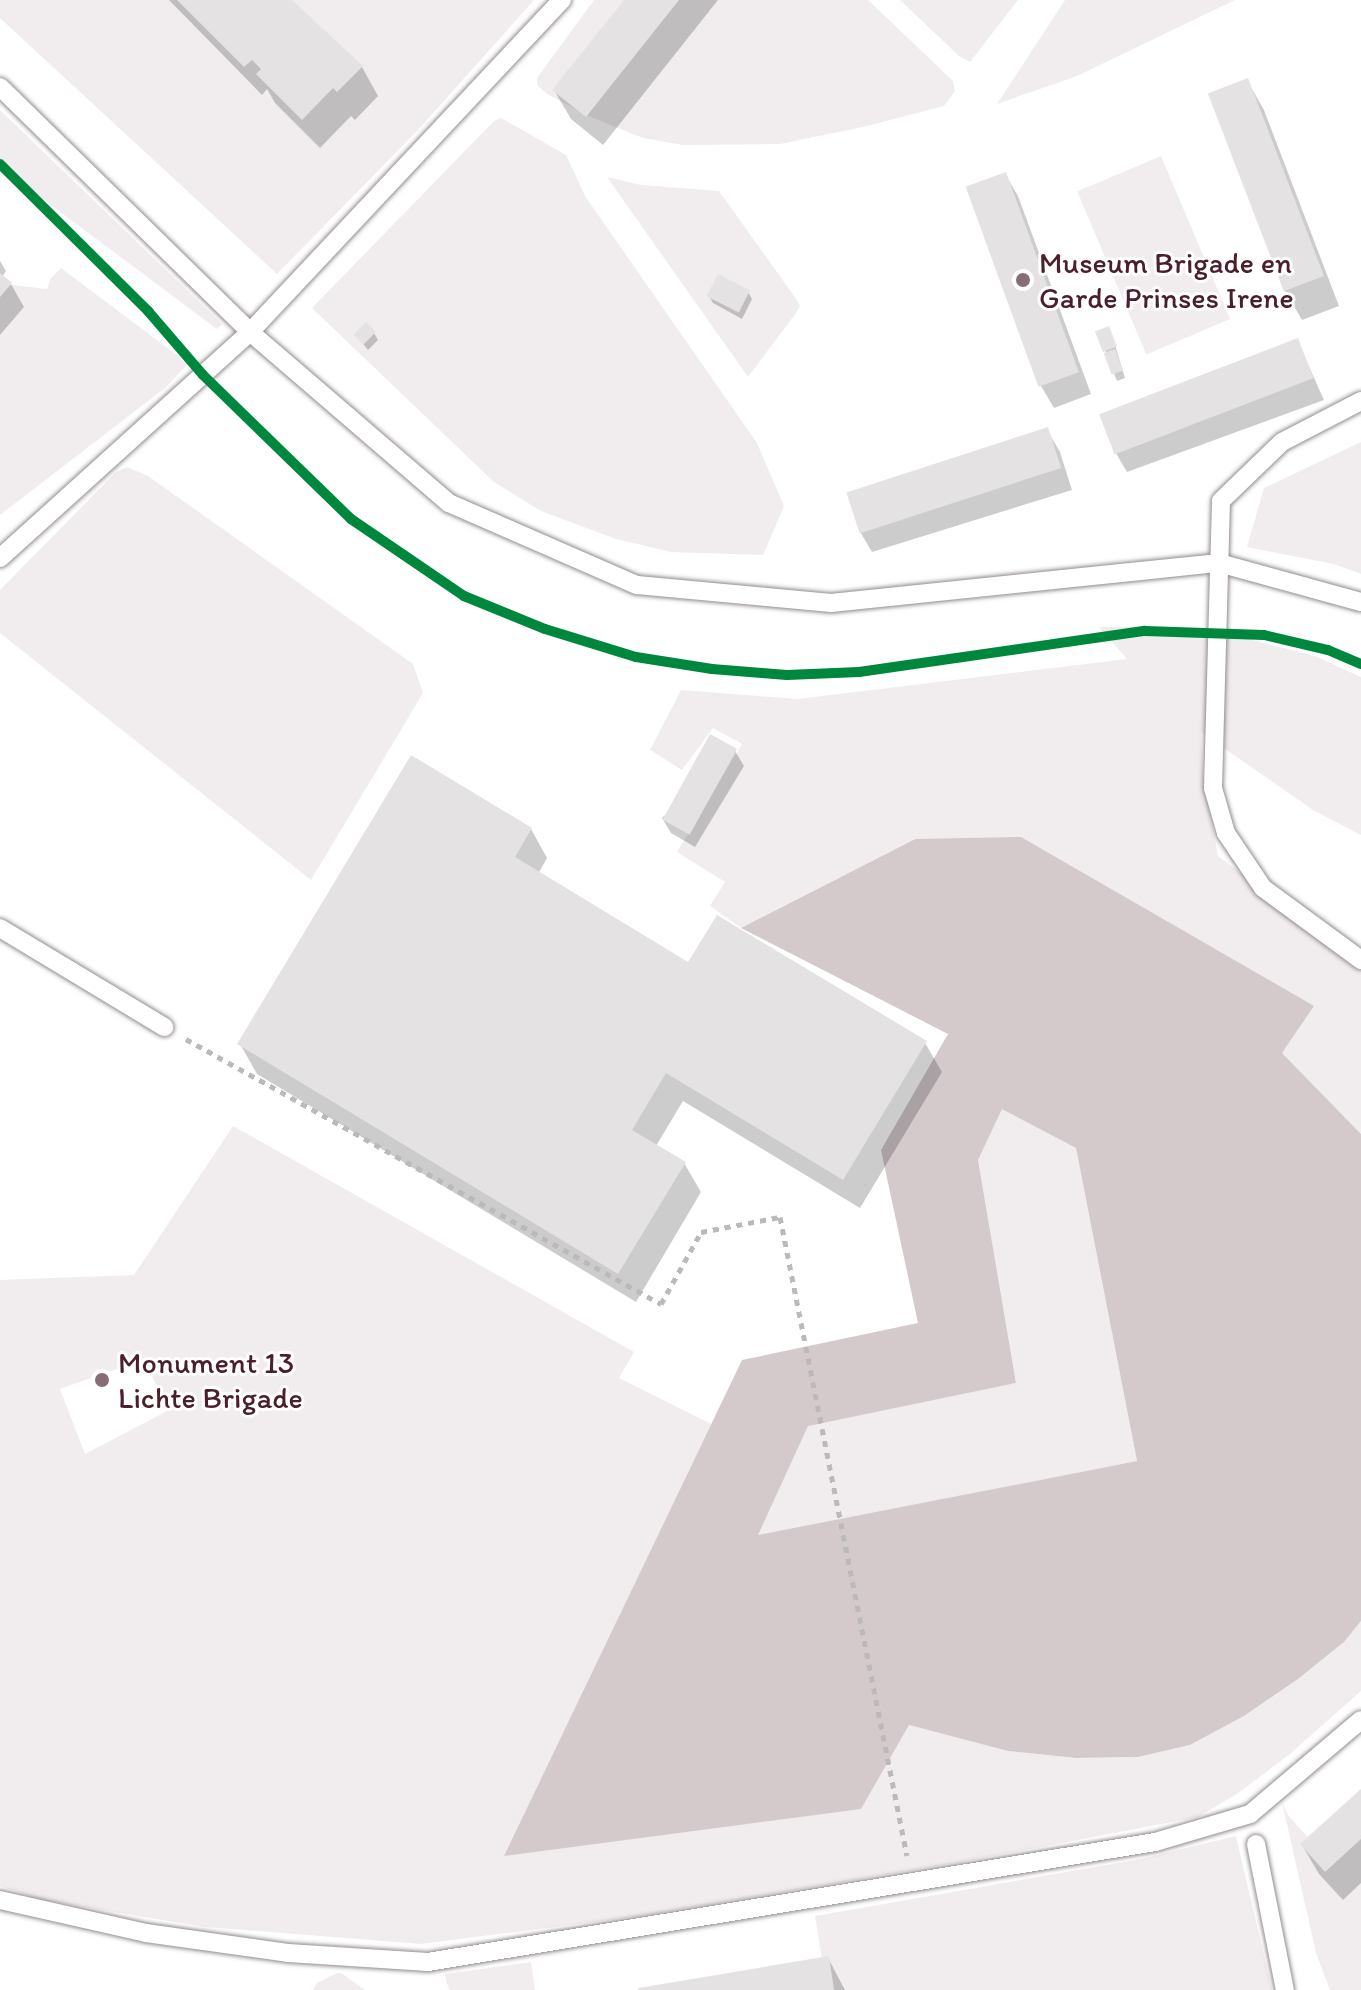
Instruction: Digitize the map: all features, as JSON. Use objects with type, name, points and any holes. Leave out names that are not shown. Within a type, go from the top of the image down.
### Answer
[{"type":"lane","points":[[0,558],[250,332],[562,0]]},
{"type":"lane","points":[[0,87],[250,332],[449,503],[637,585],[831,603],[1219,563],[1361,602]]},
{"type":"lane","points":[[1361,401],[1282,442],[1221,501],[1213,788],[1226,833],[1263,888],[1361,960]]},
{"type":"lane","points":[[0,928],[164,1027]]},
{"type":"lane","points":[[0,1900],[162,1935],[288,1953],[428,1962],[1155,1842],[1250,1814],[1361,1720]]},
{"type":"lane","points":[[1256,1844],[1285,1990]]},
{"type":"path","points":[[164,1027],[661,1304],[701,1232],[780,1217],[913,1882]]},
{"type":"shaded area","points":[[0,0],[534,0],[418,130],[277,274],[0,18]]},
{"type":"shaded area","points":[[594,0],[868,0],[953,81],[955,91],[944,106],[780,144],[683,145],[643,138],[593,118],[547,94],[537,85],[537,78]]},
{"type":"shaded area","points":[[900,0],[1018,0],[970,62],[959,56]]},
{"type":"shaded area","points":[[1065,0],[1235,0],[1077,76],[997,104]]},
{"type":"shaded area","points":[[0,110],[222,324],[217,329],[0,167]]},
{"type":"shaded area","points":[[501,118],[566,155],[585,196],[757,443],[784,506],[763,555],[671,552],[616,539],[541,511],[494,482],[312,308],[494,121]]},
{"type":"shaded area","points":[[1161,156],[1230,319],[1146,354],[1077,192]]},
{"type":"shaded area","points":[[607,177],[641,185],[719,191],[797,300],[800,306],[796,313],[748,377]]},
{"type":"shaded area","points":[[61,268],[181,358],[186,366],[165,388],[0,515],[0,289],[4,284],[47,289],[51,278]]},
{"type":"shaded area","points":[[1361,442],[1361,574],[1334,564],[1247,547],[1264,488]]},
{"type":"shaded area","points":[[127,467],[148,476],[413,664],[423,693],[311,880],[0,633],[0,590],[116,472]]},
{"type":"shaded area","points":[[1099,627],[1179,627],[1249,639],[1315,656],[1361,677],[1361,835],[1313,810],[1201,732],[1203,778],[1218,856],[1361,964],[1361,1134],[1282,1053],[1314,1006],[914,839],[741,928],[710,906],[725,882],[677,852],[742,744],[713,728],[682,770],[650,750],[681,690],[798,699],[1127,659]]},
{"type":"shaded area","points":[[1021,837],[1314,1006],[1282,1053],[1361,1134],[1361,1621],[1344,1642],[1298,1679],[1244,1716],[1190,1745],[1138,1757],[1076,1758],[1008,1751],[909,1725],[861,1809],[504,1856],[742,1360],[918,1323],[881,1150],[948,1034],[741,928],[915,839]],"holes":[[[1002,1109],[1076,1148],[1137,1461],[758,1535],[808,1426],[1016,1383],[978,1160]]]},
{"type":"shaded area","points":[[1002,1108],[1076,1148],[1137,1461],[757,1536],[808,1425],[1016,1383],[978,1160]]},
{"type":"shaded area","points":[[233,1126],[634,1352],[619,1378],[711,1424],[505,1856],[909,1725],[1008,1751],[1076,1758],[1138,1757],[1190,1745],[1244,1716],[1298,1679],[1344,1642],[1361,1621],[1361,1691],[1290,1754],[1237,1794],[1198,1817],[972,1860],[640,1916],[421,1944],[205,1927],[42,1900],[0,1886],[0,1280],[134,1275]],"holes":[[[145,1359],[167,1411],[85,1454],[60,1389]]]},
{"type":"shaded area","points":[[1282,1802],[1288,1815],[1324,1856],[1361,1824],[1361,1990],[1330,1990],[1316,1953]]},
{"type":"shaded area","points":[[1236,1836],[1272,1990],[827,1990],[815,1916],[1141,1859]]},
{"type":"shaded area","points":[[531,1962],[535,1990],[450,1990],[445,1974]]},
{"type":"shaded area","points":[[337,1973],[365,1990],[313,1990],[317,1983]]},
{"type":"building","points":[[177,0],[292,0],[363,66],[337,92],[333,88],[302,120],[256,74],[261,69],[252,60],[244,67]]},
{"type":"building","points":[[624,0],[679,0],[586,117],[552,90]]},
{"type":"building","points":[[1248,78],[1324,276],[1284,291],[1208,93]]},
{"type":"building","points":[[1006,172],[1079,372],[1038,387],[966,187]]},
{"type":"building","points":[[0,273],[12,283],[0,297]]},
{"type":"building","points":[[718,274],[750,290],[739,313],[707,296]]},
{"type":"building","points":[[366,322],[376,332],[363,345],[353,335]]},
{"type":"building","points":[[1109,326],[1117,347],[1103,352],[1095,331]]},
{"type":"building","points":[[1298,338],[1313,378],[1115,454],[1099,414]]},
{"type":"building","points":[[1115,349],[1123,371],[1112,375],[1104,353]]},
{"type":"building","points":[[1048,427],[1061,468],[860,533],[846,493]]},
{"type":"building","points":[[710,734],[737,749],[690,835],[662,820]]},
{"type":"building","points":[[411,755],[532,828],[515,857],[688,962],[717,915],[927,1041],[843,1180],[666,1073],[632,1130],[686,1162],[618,1274],[237,1044]]},
{"type":"building","points":[[1361,1789],[1361,1839],[1325,1872],[1300,1844]]},
{"type":"building","points":[[829,1956],[834,1990],[638,1990],[638,1988]]},
{"type":"cycle path","points":[[0,164],[148,311],[203,375],[351,519],[464,596],[545,629],[636,657],[712,669],[787,675],[859,672],[1145,631],[1264,635],[1328,650],[1361,664]]},
{"type":"place","name":"Museum Brigade en Garde Prinses Irene","points":[[1023,280]]},
{"type":"place","name":"Monument 13 Lichte Brigade","points":[[102,1380]]}]
